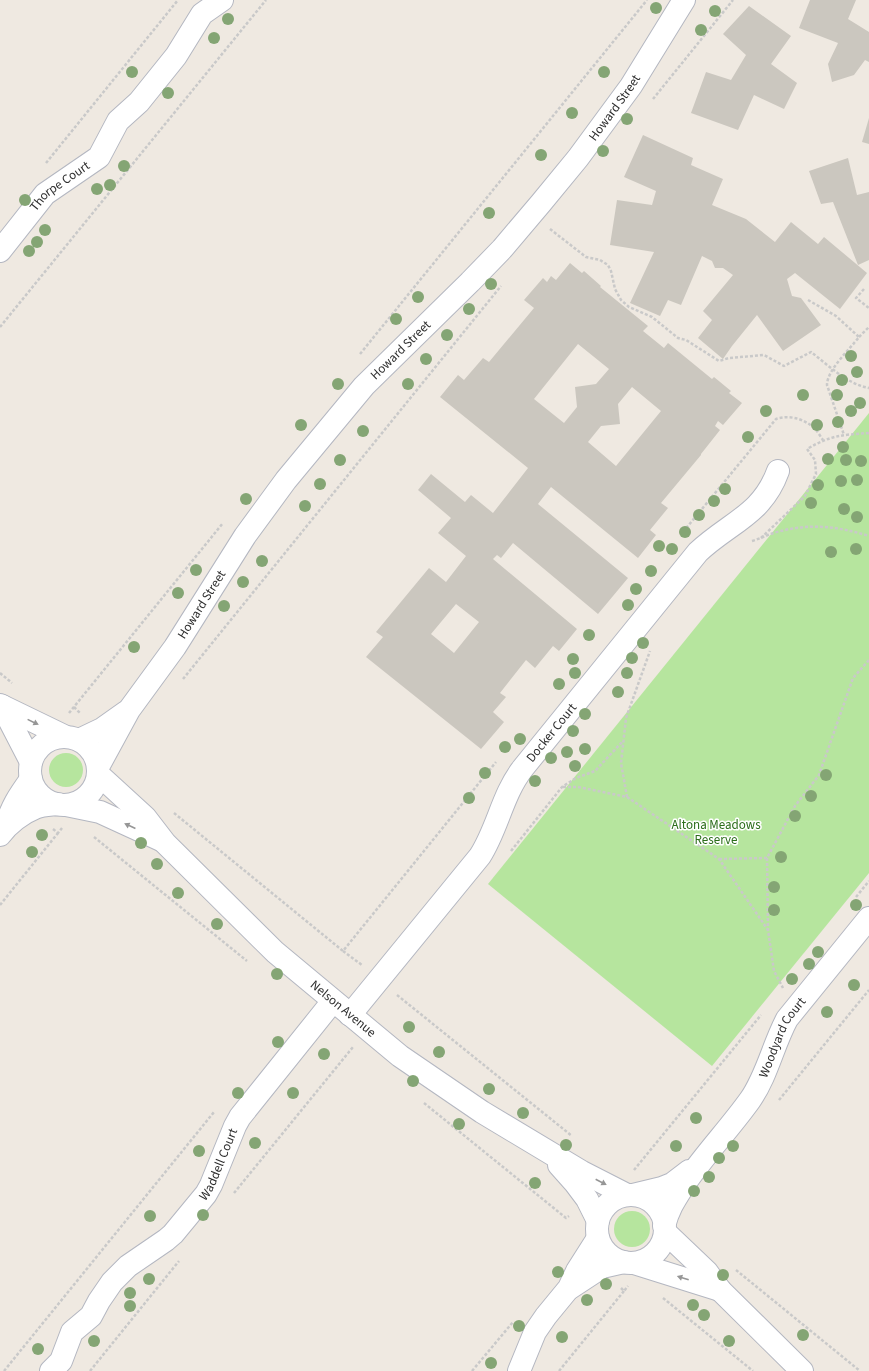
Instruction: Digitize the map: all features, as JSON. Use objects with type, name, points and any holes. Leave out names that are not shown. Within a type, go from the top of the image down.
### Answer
[{"type":"street","name":"Thorpe Court","points":[[0,251],[46,194],[99,157],[118,121],[140,102],[176,56],[202,14],[222,0]]},
{"type":"street","name":"Howard Street","points":[[98,770],[129,710],[175,647],[245,536],[286,480],[364,386],[470,282],[541,203],[578,158],[631,86],[684,0]]},
{"type":"street","name":"Docker Court","points":[[350,1015],[480,856],[491,837],[510,788],[522,768],[698,552],[746,516],[758,505],[774,483],[778,471]]},
{"type":"street","points":[[1,705],[71,738],[92,751],[96,758],[98,770],[96,783],[92,791],[85,798],[76,803],[36,807],[22,815],[3,832]]},
{"type":"street","points":[[1,705],[31,771],[35,788],[49,801],[62,804]]},
{"type":"street","name":"Howard Street","points":[[71,738],[100,730],[129,710]]},
{"type":"street","points":[[3,832],[10,810],[31,771],[36,752],[43,744],[53,738],[71,738]]},
{"type":"street","name":"Nelson Avenue","points":[[98,770],[145,817],[165,843],[275,952],[400,1056],[482,1112],[542,1149],[582,1172],[630,1195]]},
{"type":"street","name":"Nelson Avenue","points":[[62,804],[100,812],[165,843]]},
{"type":"street","name":"Woodyard Court","points":[[664,1229],[668,1211],[701,1161],[751,1100],[758,1088],[787,1019],[869,918]]},
{"type":"street","name":"Waddell Court","points":[[51,1371],[61,1361],[72,1332],[91,1316],[112,1282],[128,1266],[173,1234],[206,1194],[240,1117],[333,1001]]},
{"type":"street","name":"Nelson Avenue","points":[[542,1149],[579,1188],[587,1199],[598,1229]]},
{"type":"street","name":"Woodyard Court","points":[[630,1195],[662,1188],[672,1184],[701,1161]]},
{"type":"street","points":[[519,1371],[537,1329],[569,1288],[598,1229],[601,1211],[617,1198],[630,1195],[644,1198],[654,1205],[661,1215],[664,1229],[663,1241],[658,1250],[643,1261],[602,1267],[569,1288]]},
{"type":"street","points":[[598,1229],[601,1247],[615,1260],[720,1290]]},
{"type":"street","points":[[664,1229],[707,1272],[720,1290],[802,1371]]},
{"type":"path","points":[[45,165],[178,0]]},
{"type":"path","points":[[0,327],[266,0]]},
{"type":"path","points":[[356,360],[647,0]]},
{"type":"path","points":[[648,105],[733,0]]},
{"type":"path","points":[[548,228],[586,257],[600,260],[608,265],[621,300],[629,307],[652,318],[678,338],[686,340],[719,361],[729,358],[764,355],[784,366],[811,352],[860,387],[869,388]]},
{"type":"path","points":[[180,683],[503,284]]},
{"type":"path","points":[[864,289],[856,298],[869,308]]},
{"type":"path","points":[[808,300],[836,316],[859,337]]},
{"type":"path","points":[[844,435],[827,385],[827,379],[833,369],[869,327]]},
{"type":"path","points":[[679,537],[776,419],[785,417],[799,419],[814,427],[823,440]]},
{"type":"path","points":[[760,539],[805,496],[816,474],[815,460],[807,449],[823,440],[838,435],[869,433]]},
{"type":"path","points":[[68,714],[225,521]]},
{"type":"path","points":[[746,544],[781,531],[808,526],[846,529],[869,536]]},
{"type":"path","points":[[626,798],[621,763],[626,718],[652,646]]},
{"type":"path","points":[[788,982],[783,988],[774,971],[768,930],[767,858],[795,806],[819,775],[853,678],[869,660]]},
{"type":"path","points":[[0,673],[12,683]]},
{"type":"path","points":[[74,707],[100,730]]},
{"type":"path","points":[[624,740],[595,771],[576,778],[562,787],[578,787],[626,798],[719,859],[768,930]]},
{"type":"path","points":[[172,812],[344,950],[499,759]]},
{"type":"path","points":[[0,905],[58,833]]},
{"type":"path","points":[[719,859],[767,858]]},
{"type":"path","points":[[855,899],[869,881]]},
{"type":"path","points":[[397,994],[577,1140]]},
{"type":"path","points":[[630,1174],[763,1013]]},
{"type":"path","points":[[4,1371],[217,1108]]},
{"type":"path","points":[[735,1269],[860,1371]]},
{"type":"path","points":[[559,1371],[624,1291]]},
{"type":"path","points":[[659,1295],[753,1371]]},
{"type":"green space","name":"Altona Meadows Reserve","points":[[869,413],[869,873],[712,1066],[488,884]]},
{"type":"green space","points":[[69,753],[78,758],[82,763],[82,777],[78,782],[73,786],[63,787],[59,786],[50,777],[49,767],[50,763],[59,754]]},
{"type":"green space","points":[[632,1211],[642,1214],[647,1219],[650,1229],[647,1239],[642,1244],[632,1247],[622,1244],[617,1239],[614,1229],[617,1219],[622,1214]]},
{"type":"building","points":[[810,0],[856,0],[848,19],[869,32],[869,62],[865,60],[854,75],[832,82],[828,64],[838,43],[799,28]]},
{"type":"building","points":[[749,6],[791,36],[771,64],[797,83],[784,109],[754,95],[738,130],[691,113],[706,72],[731,80],[746,55],[723,34]]},
{"type":"building","points":[[869,118],[869,144],[862,142]]},
{"type":"building","points":[[643,135],[693,158],[691,165],[723,179],[712,205],[746,219],[775,242],[791,222],[818,244],[824,237],[867,273],[840,309],[795,273],[787,279],[792,296],[801,298],[821,325],[783,351],[757,315],[723,359],[698,338],[712,320],[703,311],[733,275],[723,268],[715,268],[712,261],[702,256],[681,305],[668,300],[660,316],[630,303],[654,252],[610,245],[617,200],[652,205],[656,191],[624,177]]},
{"type":"building","points":[[848,158],[857,195],[869,192],[869,260],[858,265],[833,202],[821,204],[809,171]]},
{"type":"building","points":[[570,263],[582,273],[584,271],[601,286],[600,287],[648,326],[643,331],[664,348],[668,343],[712,379],[714,377],[731,391],[729,393],[742,403],[723,425],[718,421],[715,426],[720,430],[661,503],[668,508],[650,530],[656,535],[638,558],[551,487],[538,504],[628,578],[598,614],[513,543],[501,558],[497,555],[493,559],[577,629],[559,651],[553,646],[535,668],[526,660],[500,693],[506,697],[493,712],[504,722],[481,749],[366,657],[383,637],[376,632],[429,568],[446,582],[466,556],[438,533],[451,518],[418,490],[431,474],[465,502],[471,495],[493,513],[528,468],[440,397],[458,375],[464,380],[483,358],[489,362],[534,308],[524,300],[543,278],[547,282],[551,276],[556,280]],"holes":[[[578,344],[609,369],[596,384],[575,387],[577,407],[564,423],[534,399]],[[632,387],[661,411],[616,466],[588,442],[601,426],[620,424],[618,404]],[[456,604],[479,622],[454,653],[431,634]]]}]
